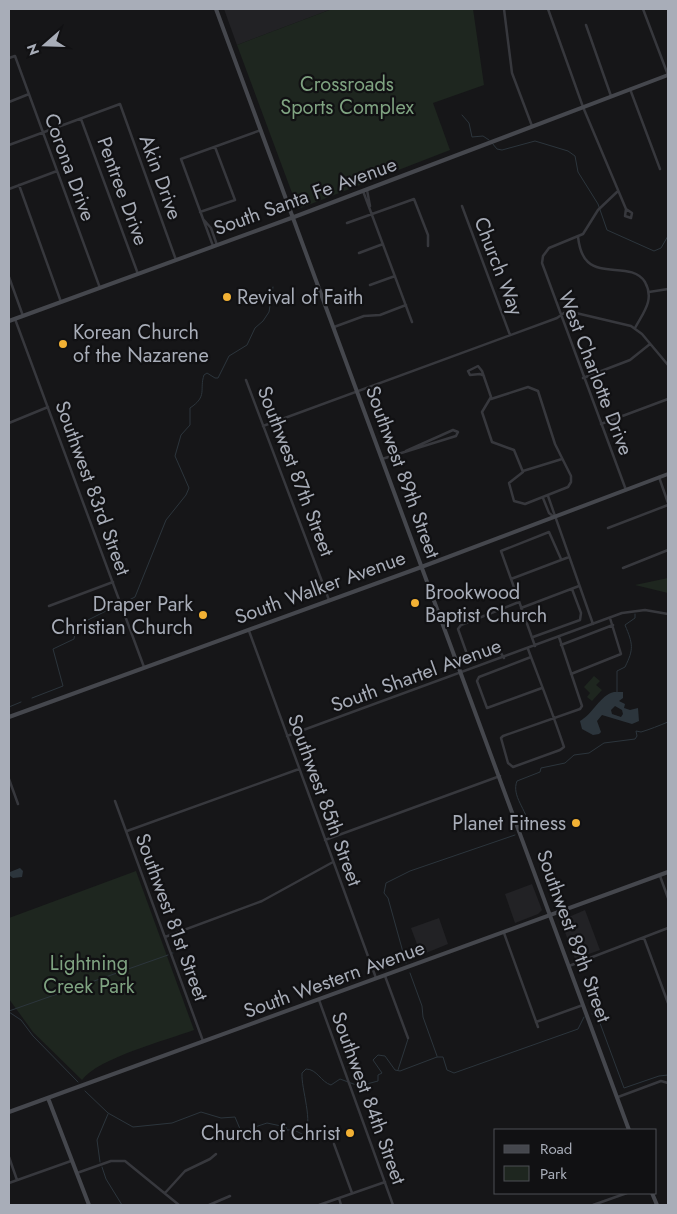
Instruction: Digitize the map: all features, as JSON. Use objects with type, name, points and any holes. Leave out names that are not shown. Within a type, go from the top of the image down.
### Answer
[{"type":"main road","name":"Southwest 89th Street","points":[[216,9],[629,1129]]},
{"type":"main road","name":"South Santa Fe Avenue","points":[[9,321],[294,217],[668,75]]},
{"type":"main road","name":"South Walker Avenue","points":[[9,717],[421,567],[668,474]]},
{"type":"main road","name":"South Western Avenue","points":[[9,1112],[668,872]]},
{"type":"main road","points":[[48,1098],[89,1205]]},
{"type":"street","points":[[504,9],[512,70],[532,126]]},
{"type":"street","points":[[548,9],[583,107],[626,209]]},
{"type":"street","points":[[643,9],[668,75]]},
{"type":"street","points":[[586,26],[611,96]]},
{"type":"street","name":"Corona Drive","points":[[9,58],[15,56],[100,288]]},
{"type":"street","points":[[630,89],[660,169]]},
{"type":"street","points":[[9,102],[29,94]]},
{"type":"street","name":"Akin Drive","points":[[81,118],[120,104],[176,260]]},
{"type":"street","points":[[9,145],[81,118]]},
{"type":"street","name":"Pentree Drive","points":[[81,118],[138,274]]},
{"type":"street","points":[[215,246],[211,228],[202,218],[181,159],[261,130]]},
{"type":"street","points":[[200,212],[235,200],[215,147]]},
{"type":"street","points":[[9,188],[57,171]]},
{"type":"street","points":[[18,185],[61,302]]},
{"type":"street","points":[[365,190],[412,322]]},
{"type":"street","points":[[618,190],[602,206],[588,228],[578,237],[582,253],[589,263],[599,267],[637,274],[643,280],[649,292],[648,306],[635,328]]},
{"type":"street","points":[[347,223],[414,199],[428,235],[428,246]]},
{"type":"street","name":"Church Way","points":[[462,206],[510,335]]},
{"type":"street","name":"West Charlotte Drive","points":[[578,237],[546,251],[542,259],[542,266],[626,490]]},
{"type":"street","points":[[359,253],[384,244]]},
{"type":"street","points":[[370,285],[395,275]]},
{"type":"street","points":[[9,277],[23,316]]},
{"type":"street","points":[[649,292],[668,289]]},
{"type":"street","points":[[334,327],[364,316],[378,316],[406,305]]},
{"type":"street","points":[[263,426],[510,335],[564,313],[611,320],[635,328],[668,364]]},
{"type":"street","name":"Southwest 83rd Street","points":[[15,319],[144,667]]},
{"type":"street","points":[[583,378],[630,360],[650,343]]},
{"type":"street","points":[[484,376],[480,374],[470,375],[468,372],[478,366],[484,376],[491,399]]},
{"type":"street","name":"Southwest 87th Street","points":[[246,380],[329,600]]},
{"type":"street","points":[[523,471],[514,450],[497,445],[491,440],[482,412],[484,406],[491,399],[527,388],[535,389],[541,398],[550,430],[562,459],[571,482],[566,488],[543,498],[525,504],[517,503],[512,498],[509,483],[523,471],[530,471],[562,459]]},
{"type":"street","points":[[601,424],[668,399]]},
{"type":"street","points":[[9,422],[48,407]]},
{"type":"street","points":[[382,458],[406,451],[453,430],[458,432],[456,436],[421,445]]},
{"type":"street","points":[[608,528],[668,504],[659,478]]},
{"type":"street","points":[[548,496],[593,624]]},
{"type":"street","points":[[543,498],[549,513],[554,517]]},
{"type":"street","points":[[536,646],[501,551],[548,532],[552,534],[561,559]]},
{"type":"street","points":[[623,568],[668,550]]},
{"type":"street","points":[[511,579],[569,557]]},
{"type":"street","points":[[49,606],[113,582]]},
{"type":"street","points":[[521,608],[579,586]]},
{"type":"street","points":[[532,637],[580,620],[582,614],[572,588]]},
{"type":"street","points":[[504,658],[499,650],[473,659],[468,657],[458,629],[461,626],[519,602]]},
{"type":"street","name":"South Shartel Avenue","points":[[287,736],[610,618],[638,610],[652,610],[668,614]]},
{"type":"street","points":[[571,674],[621,654],[610,618]]},
{"type":"street","points":[[561,645],[613,625]]},
{"type":"street","name":"Southwest 85th Street","points":[[248,629],[376,979]]},
{"type":"street","points":[[528,649],[553,718],[563,748],[513,767],[510,766],[501,738],[553,718],[582,706],[558,637]]},
{"type":"street","points":[[531,657],[479,677],[477,680],[487,708],[542,688]]},
{"type":"street","points":[[127,831],[299,769]]},
{"type":"street","points":[[325,840],[500,776]]},
{"type":"street","points":[[9,779],[18,804]]},
{"type":"street","name":"Southwest 81st Street","points":[[115,801],[203,1042]]},
{"type":"street","points":[[165,937],[262,901],[333,862]]},
{"type":"street","points":[[660,875],[668,898]]},
{"type":"street","points":[[569,966],[668,928]]},
{"type":"street","points":[[504,933],[538,1027]]},
{"type":"street","points":[[644,938],[668,1003]]},
{"type":"street","points":[[385,976],[408,1038]]},
{"type":"street","name":"Southwest 84th Street","points":[[319,1000],[393,1205]]},
{"type":"street","points":[[536,1022],[583,1004]]},
{"type":"street","points":[[618,1097],[661,1081],[668,1083]]},
{"type":"street","points":[[334,1144],[352,1194]]},
{"type":"street","points":[[165,1193],[185,1171],[216,1154]]},
{"type":"street","points":[[9,1158],[17,1180]]},
{"type":"street","points":[[9,1183],[71,1161]]},
{"type":"street","points":[[76,1174],[111,1161],[123,1161],[179,1205]]},
{"type":"street","points":[[319,1205],[385,1182]]},
{"type":"street","points":[[593,1205],[625,1194]]},
{"type":"street","points":[[209,1205],[230,1196]]},
{"type":"street","points":[[339,1198],[341,1205]]},
{"type":"shaded area","points":[[224,9],[332,9],[237,45]]},
{"type":"shaded area","points":[[623,692],[623,698],[619,701],[625,704],[624,708],[630,710],[638,708],[639,721],[632,724],[602,715],[597,721],[601,732],[599,734],[593,735],[582,729],[580,721],[609,694]],"holes":[[[615,706],[622,710],[623,714],[621,717],[612,714],[611,710]]]},
{"type":"shaded area","points":[[20,868],[23,871],[22,877],[13,878],[9,875],[10,872]]},
{"type":"shaded area","points":[[532,884],[542,910],[538,914],[515,923],[505,894]]},
{"type":"shaded area","points":[[585,910],[600,950],[575,959],[562,924],[564,919]]},
{"type":"shaded area","points":[[439,918],[448,944],[421,955],[411,928]]},
{"type":"green space","name":"Crossroads Sports Complex","points":[[332,9],[473,9],[484,85],[433,103],[450,150],[298,209],[237,45]]},
{"type":"green space","points":[[668,578],[668,593],[635,585]]},
{"type":"green space","points":[[594,676],[600,681],[596,685],[602,690],[592,701],[587,697],[590,693],[584,687]]},
{"type":"green space","name":"Lightning Creek Park","points":[[136,871],[194,1030],[117,1057],[102,1064],[82,1080],[33,1032],[9,999],[9,918]]},
{"type":"waterway","points":[[462,115],[469,123],[472,137],[483,136],[489,140]]},
{"type":"waterway","points":[[492,143],[497,149],[502,150],[535,141],[568,151],[575,156],[578,172],[598,204],[607,230],[654,251],[661,248],[668,236]]},
{"type":"waterway","points":[[125,602],[135,597],[166,520],[186,495],[189,488],[175,456],[181,435],[190,425],[190,408],[196,404],[201,396],[204,375],[207,373],[218,378],[229,356],[247,345],[255,328],[269,312],[273,287]]},
{"type":"waterway","points":[[32,698],[63,686],[53,649],[74,639],[76,626],[118,605]]},
{"type":"waterway","points":[[617,692],[617,671],[625,667],[631,651],[630,637],[625,625],[635,618],[635,614]]},
{"type":"waterway","points":[[9,707],[21,702]]},
{"type":"waterway","points":[[526,830],[529,826],[528,820],[516,792],[517,781],[540,772],[541,768],[565,763],[574,755],[589,753],[604,743],[635,739],[637,736],[636,731],[641,732],[668,722]]},
{"type":"waterway","points":[[406,963],[388,898],[384,893],[386,883],[410,871],[515,835]]},
{"type":"waterway","points":[[9,1011],[168,955]]},
{"type":"waterway","points":[[410,973],[437,1056]]},
{"type":"waterway","points":[[9,1012],[21,1020],[33,1036],[78,1082]]},
{"type":"waterway","points":[[592,1014],[597,1015],[624,1088],[659,1076],[668,1075]]},
{"type":"waterway","points":[[437,1057],[443,1057],[447,1070],[454,1073],[578,1029],[584,1017]]},
{"type":"waterway","points":[[398,1070],[408,1039]]},
{"type":"waterway","points":[[85,1091],[108,1113],[133,1127],[172,1123],[201,1112],[221,1118],[235,1117],[240,1129],[243,1131],[267,1123],[286,1127],[287,1130],[294,1130],[304,1135],[308,1123],[302,1073],[306,1069],[313,1071],[331,1085],[340,1079],[359,1086],[378,1081],[378,1075],[382,1073],[373,1060],[378,1055],[385,1056],[395,1070],[400,1071],[437,1057]]},
{"type":"waterway","points":[[100,1162],[97,1140],[108,1114]]},
{"type":"waterway","points":[[102,1167],[106,1179],[122,1205]]},
{"type":"place","name":"Revival of Faith","points":[[227,297]]},
{"type":"place","name":"Korean Church of the Nazarene","points":[[63,344]]},
{"type":"place","name":"Brookwood Baptist Church","points":[[415,603]]},
{"type":"place","name":"Draper Park Christian Church","points":[[203,615]]},
{"type":"place","name":"Planet Fitness","points":[[576,823]]},
{"type":"place","name":"Church of Christ","points":[[350,1133]]}]
